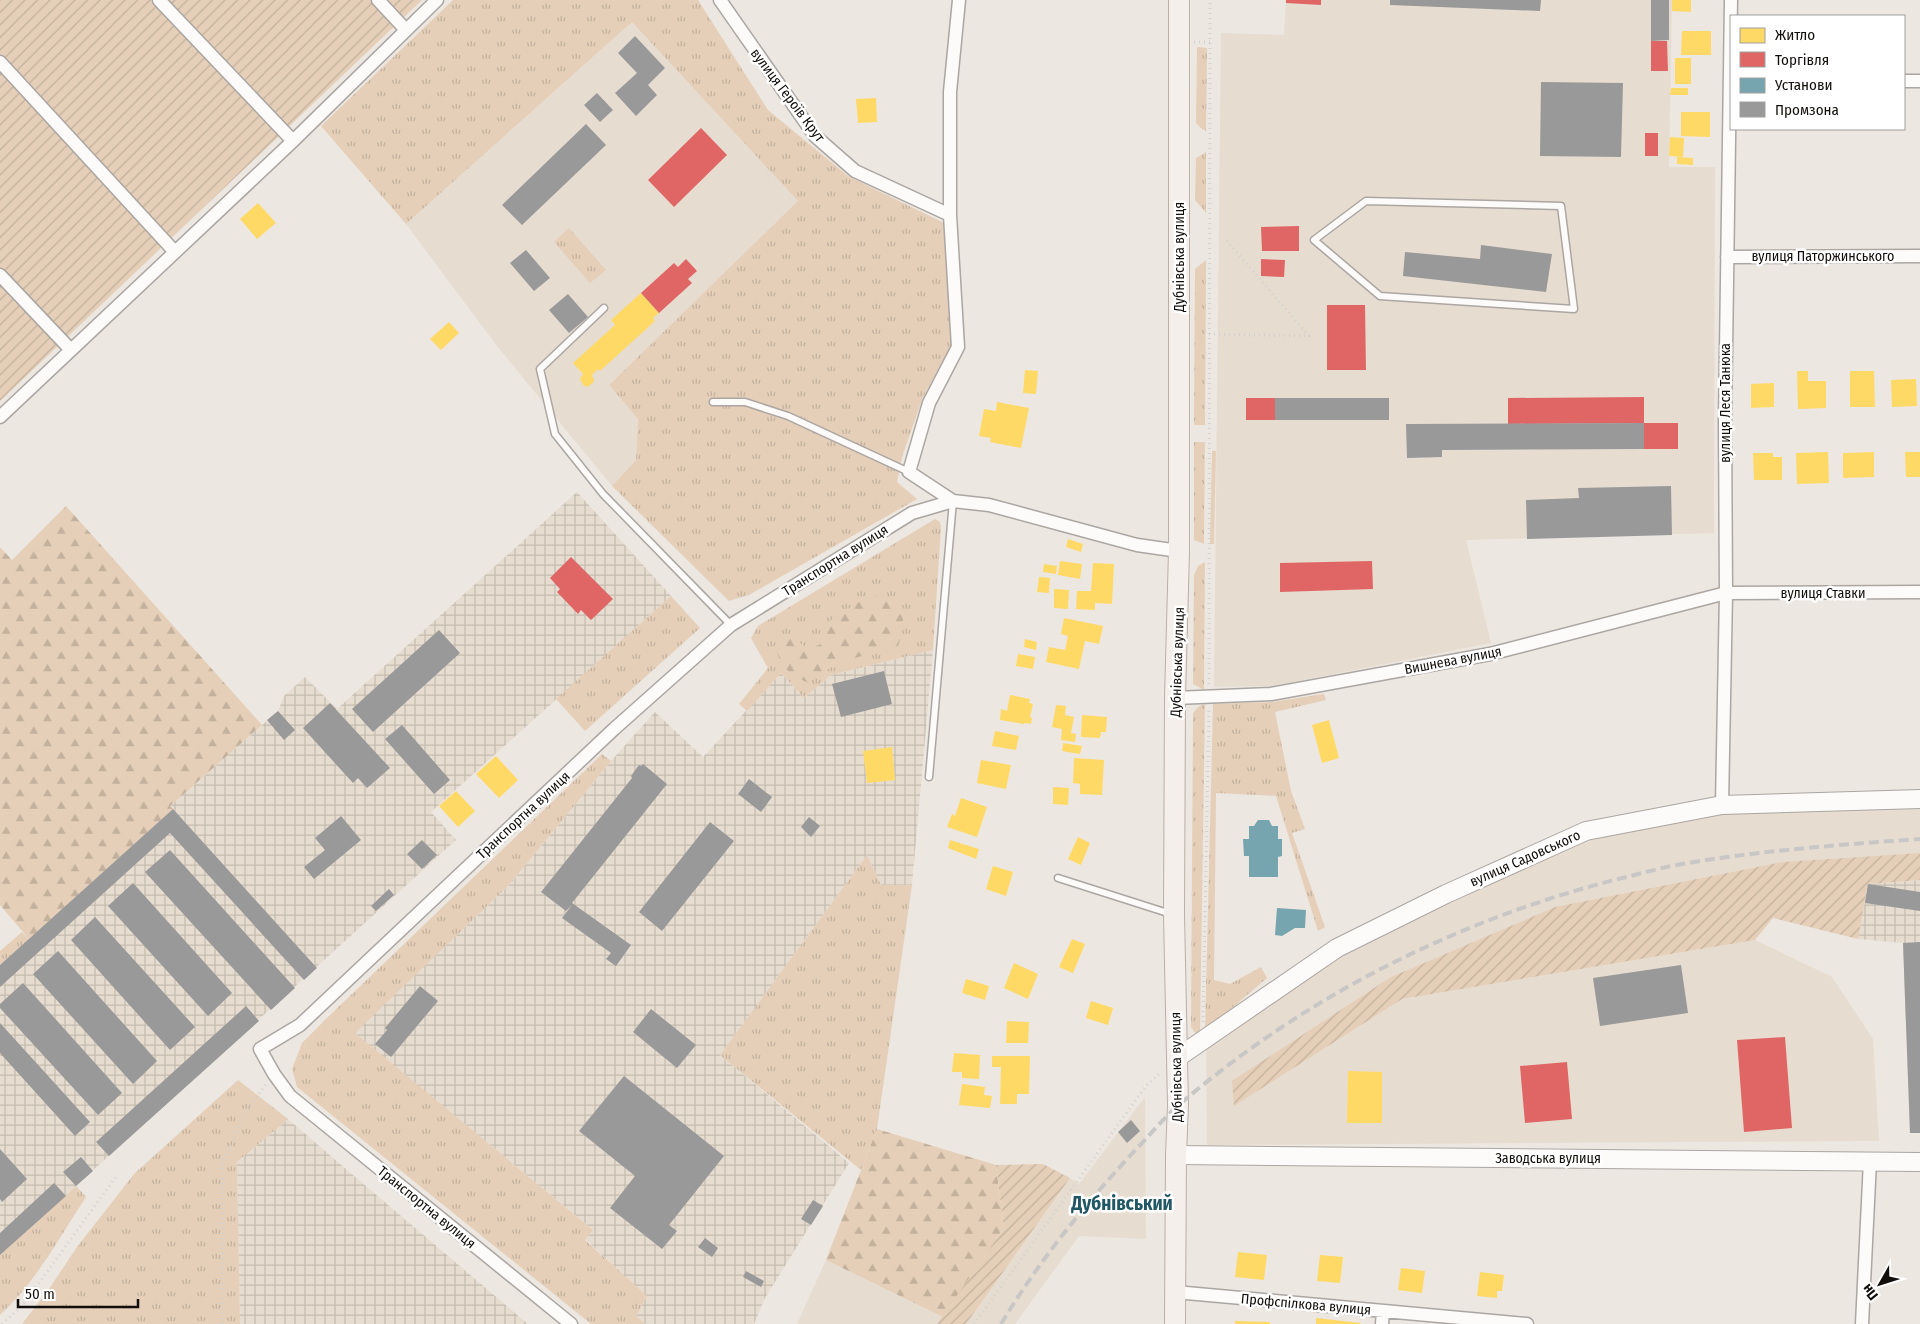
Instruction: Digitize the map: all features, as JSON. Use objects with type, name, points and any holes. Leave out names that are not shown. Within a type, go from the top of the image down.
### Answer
[{"type":"main road","name":"Дубнівська вулиця","points":[[1175,1324],[1178,1105],[1174,915],[1175,698],[1179,551],[1179,0]]},
{"type":"street","points":[[159,0],[293,141]]},
{"type":"street","points":[[378,0],[406,30]]},
{"type":"street","points":[[0,417],[293,141],[437,0]]},
{"type":"street","name":"вулиця Героїв Крут","points":[[720,0],[815,136],[855,171],[950,215]]},
{"type":"street","points":[[953,501],[910,472],[929,403],[958,347],[950,215],[950,92],[960,0]]},
{"type":"street","name":"вулиця Леся Танюка","points":[[1731,0],[1731,15]]},
{"type":"street","points":[[0,62],[175,252]]},
{"type":"street","points":[[1905,82],[1920,82]]},
{"type":"street","name":"вулиця Леся Танюка","points":[[1722,805],[1726,593],[1726,256],[1730,116]]},
{"type":"street","name":"вулиця Паторжинського","points":[[1726,256],[1920,256]]},
{"type":"street","points":[[0,275],[71,350]]},
{"type":"street","name":"Транспортна вулиця","points":[[571,1324],[290,1096],[274,1074],[260,1049],[300,1025],[614,728],[730,625],[912,513],[953,501],[989,505],[1137,545],[1179,551]]},
{"type":"street","name":"вулиця Ставки","points":[[1726,593],[1920,592]]},
{"type":"street","name":"Вишнева вулиця","points":[[1175,698],[1271,694],[1490,654],[1726,593]]},
{"type":"street","name":"вулиця Садовського","points":[[1177,1058],[1337,948],[1446,894],[1586,831],[1722,805],[1920,799]]},
{"type":"street","name":"Заводська вулиця","points":[[1176,1155],[1920,1162]]},
{"type":"street","points":[[1862,1324],[1870,1161]]},
{"type":"street","name":"Профспілкова вулиця","points":[[1176,1292],[1382,1318],[1527,1324]]},
{"type":"lane","points":[[1366,201],[1562,206],[1574,309],[1380,296],[1314,240],[1366,201]]},
{"type":"lane","points":[[604,308],[540,369],[555,434],[603,494],[730,625]]},
{"type":"lane","points":[[713,402],[745,402],[788,416],[910,472]]},
{"type":"lane","points":[[929,777],[953,501]]},
{"type":"lane","points":[[1058,878],[1174,915]]},
{"type":"path","points":[[1203,1040],[1209,697],[1210,0]]},
{"type":"path","points":[[1210,334],[1309,336],[1226,240]]},
{"type":"path","points":[[974,1324],[1146,1086],[1177,1058]]},
{"type":"path","points":[[222,1324],[222,1164],[247,1110],[274,1074]]},
{"type":"path","points":[[2,1324],[23,1305],[118,1174]]},
{"type":"shaded area","points":[[1286,0],[1672,0],[1669,167],[1715,167],[1714,533],[1466,540],[1491,643],[1273,686],[1214,687],[1221,33],[1284,35]]},
{"type":"shaded area","points":[[632,22],[799,201],[609,385],[638,419],[636,460],[612,486],[497,346],[406,224]]},
{"type":"shaded area","points":[[577,492],[671,596],[431,812],[456,840],[0,1255],[0,965],[172,809],[170,806],[278,711],[284,696],[305,677],[337,709]]},
{"type":"shaded area","points":[[933,650],[912,885],[881,885],[867,855],[720,1055],[849,1163],[765,1298],[754,1324],[645,1324],[636,1316],[646,1296],[585,1239],[592,1229],[354,1033],[509,885],[611,761],[655,712],[703,757],[781,673],[804,698],[831,675]]},
{"type":"shaded area","points":[[1920,807],[1920,853],[1783,862],[1555,907],[1391,977],[1234,1105],[1402,999],[1755,940],[1832,977],[1873,1039],[1879,1141],[1207,1145],[1206,1048],[1342,955],[1451,903],[1588,839],[1723,814]]},
{"type":"shaded area","points":[[1920,880],[1920,1133],[1910,1133],[1903,943],[1858,939],[1868,884]]},
{"type":"shaded area","points":[[1145,1097],[1146,1239],[1079,1236],[1015,1324],[966,1324],[1070,1178],[1079,1184]]},
{"type":"shaded area","points":[[288,1119],[528,1324],[240,1324],[237,1162]]},
{"type":"shaded area","points":[[826,1260],[943,1317],[937,1324],[797,1324]]},
{"type":"green space","points":[[0,0],[422,0],[0,401]]},
{"type":"green space","points":[[453,0],[698,0],[768,110],[848,176],[944,223],[952,344],[923,397],[902,457],[897,482],[917,499],[749,595],[729,601],[612,486],[636,460],[638,419],[609,385],[798,201],[632,22],[406,224],[321,126]]},
{"type":"green space","points":[[1197,47],[1207,48],[1206,131],[1196,123]]},
{"type":"green space","points":[[1206,152],[1206,213],[1195,200],[1196,158]]},
{"type":"green space","points":[[569,228],[606,270],[590,283],[554,242]]},
{"type":"green space","points":[[1206,260],[1205,425],[1194,425],[1195,269]]},
{"type":"green space","points":[[1194,442],[1205,442],[1204,544],[1194,540]]},
{"type":"green space","points":[[1212,451],[1216,451],[1214,544],[1210,544]]},
{"type":"green space","points":[[66,506],[262,725],[170,806],[173,809],[29,939],[0,905],[0,547],[12,560]]},
{"type":"green space","points":[[935,519],[940,522],[941,528],[933,650],[831,675],[804,698],[781,673],[747,711],[739,704],[768,668],[751,638],[758,626]]},
{"type":"green space","points":[[1205,562],[1204,690],[1193,684],[1194,575],[1198,566]]},
{"type":"green space","points":[[881,594],[904,609],[902,634],[898,646],[839,664],[818,675],[809,683],[792,674],[783,666],[776,648],[782,640],[790,637],[809,649],[821,644],[828,622],[857,603]]},
{"type":"green space","points":[[671,596],[700,628],[585,731],[556,699]]},
{"type":"green space","points":[[1324,694],[1326,700],[1275,712],[1291,791],[1305,829],[1292,833],[1325,927],[1318,931],[1276,796],[1216,793],[1214,980],[1230,984],[1261,967],[1267,978],[1205,1031],[1213,704],[1272,702]]},
{"type":"green space","points":[[1205,704],[1200,1034],[1195,1033],[1191,1027],[1193,713],[1198,707]]},
{"type":"green space","points":[[602,754],[611,761],[509,885],[355,1033],[593,1230],[585,1240],[647,1296],[636,1316],[645,1324],[591,1324],[297,1087],[292,1069],[302,1043]]},
{"type":"green space","points":[[1920,853],[1920,880],[1868,884],[1858,939],[1773,918],[1755,940],[1402,999],[1234,1106],[1232,1081],[1391,977],[1555,907],[1783,862]]},
{"type":"green space","points":[[867,855],[881,885],[912,885],[877,1129],[861,1170],[720,1055]]},
{"type":"green space","points":[[22,932],[29,939],[0,965],[0,951]]},
{"type":"green space","points":[[238,1080],[288,1119],[237,1162],[240,1324],[22,1324],[49,1289],[77,1247],[134,1174]]},
{"type":"green space","points":[[877,1129],[996,1165],[1004,1228],[943,1317],[826,1260]]},
{"type":"green space","points":[[1043,1164],[1070,1178],[966,1324],[937,1324],[1004,1228],[996,1165]]},
{"type":"green space","points":[[76,1186],[86,1197],[36,1274],[0,1315],[0,1255]]},
{"type":"building: Житло","points":[[1672,0],[1691,0],[1691,12],[1672,11]]},
{"type":"building: Житло","points":[[1682,31],[1711,31],[1711,55],[1681,55]]},
{"type":"building: Житло","points":[[1675,58],[1691,58],[1691,84],[1675,84]]},
{"type":"building: Житло","points":[[1671,88],[1688,88],[1688,95],[1670,95]]},
{"type":"building: Житло","points":[[876,98],[877,122],[858,123],[856,99]]},
{"type":"building: Житло","points":[[1681,112],[1710,112],[1710,137],[1681,136]]},
{"type":"building: Житло","points":[[1670,137],[1684,138],[1683,157],[1669,156]]},
{"type":"building: Житло","points":[[1677,157],[1693,158],[1693,165],[1677,164]]},
{"type":"building: Житло","points":[[258,203],[276,223],[257,239],[240,219]]},
{"type":"building: Житло","points":[[641,293],[659,313],[653,318],[655,321],[600,371],[598,369],[592,375],[593,383],[587,387],[583,385],[580,379],[583,374],[573,363],[615,325],[611,320]]},
{"type":"building: Житло","points":[[449,322],[459,333],[441,350],[430,339]]},
{"type":"building: Житло","points":[[1025,370],[1038,371],[1036,394],[1023,393]]},
{"type":"building: Житло","points":[[1797,371],[1808,371],[1808,381],[1826,381],[1826,408],[1798,409]]},
{"type":"building: Житло","points":[[1850,371],[1874,371],[1875,407],[1850,407]]},
{"type":"building: Житло","points":[[1916,379],[1917,406],[1892,407],[1891,380]]},
{"type":"building: Житло","points":[[1774,383],[1774,407],[1751,408],[1751,384]]},
{"type":"building: Житло","points":[[997,402],[1029,408],[1021,448],[990,442],[991,438],[979,436],[984,409],[996,411]]},
{"type":"building: Житло","points":[[1828,452],[1829,483],[1797,484],[1796,453]]},
{"type":"building: Житло","points":[[1874,452],[1874,477],[1843,478],[1843,453]]},
{"type":"building: Житло","points":[[1905,452],[1920,452],[1920,477],[1906,477]]},
{"type":"building: Житло","points":[[1753,453],[1773,453],[1773,457],[1782,457],[1782,480],[1754,480]]},
{"type":"building: Житло","points":[[1068,539],[1083,544],[1081,552],[1066,547]]},
{"type":"building: Житло","points":[[1060,561],[1082,564],[1080,579],[1058,575]]},
{"type":"building: Житло","points":[[1093,563],[1114,564],[1112,604],[1095,603],[1095,610],[1076,609],[1077,591],[1091,591]]},
{"type":"building: Житло","points":[[1044,564],[1057,566],[1056,574],[1043,572]]},
{"type":"building: Житло","points":[[1039,577],[1050,578],[1049,593],[1037,592]]},
{"type":"building: Житло","points":[[1054,589],[1069,590],[1068,609],[1054,608]]},
{"type":"building: Житло","points":[[1064,618],[1103,626],[1099,644],[1085,641],[1079,669],[1046,662],[1049,647],[1065,650],[1068,636],[1061,634]]},
{"type":"building: Житло","points":[[1025,639],[1037,642],[1036,650],[1024,647]]},
{"type":"building: Житло","points":[[1018,654],[1035,657],[1033,669],[1016,666]]},
{"type":"building: Житло","points":[[1010,695],[1030,699],[1029,703],[1033,704],[1030,717],[1032,718],[1031,724],[1000,720],[1001,709],[1007,711]]},
{"type":"building: Житло","points":[[1056,705],[1066,706],[1065,715],[1074,717],[1071,733],[1076,734],[1075,742],[1061,740],[1062,729],[1052,727]]},
{"type":"building: Житло","points":[[1082,715],[1107,717],[1106,732],[1101,732],[1100,738],[1081,737]]},
{"type":"building: Житло","points":[[1329,720],[1339,758],[1322,763],[1312,725]]},
{"type":"building: Житло","points":[[995,731],[1019,736],[1016,750],[992,746]]},
{"type":"building: Житло","points":[[1063,743],[1082,746],[1080,754],[1062,751]]},
{"type":"building: Житло","points":[[892,747],[895,780],[867,783],[863,751]]},
{"type":"building: Житло","points":[[496,756],[518,780],[499,798],[476,774]]},
{"type":"building: Житло","points":[[1074,758],[1104,760],[1102,795],[1080,794],[1080,784],[1073,783]]},
{"type":"building: Житло","points":[[981,760],[1011,765],[1006,789],[977,783]]},
{"type":"building: Житло","points":[[1053,787],[1069,788],[1068,805],[1053,804]]},
{"type":"building: Житло","points":[[456,791],[475,811],[458,827],[439,806]]},
{"type":"building: Житло","points":[[961,798],[987,807],[977,837],[947,827],[952,814],[955,816]]},
{"type":"building: Житло","points":[[1078,837],[1090,843],[1081,865],[1068,859]]},
{"type":"building: Житло","points":[[950,840],[979,849],[976,859],[948,848]]},
{"type":"building: Житло","points":[[993,866],[1013,872],[1006,896],[986,889]]},
{"type":"building: Житло","points":[[1072,939],[1085,944],[1073,973],[1059,967]]},
{"type":"building: Житло","points":[[1014,963],[1038,974],[1028,999],[1004,988]]},
{"type":"building: Житло","points":[[966,979],[989,986],[985,1000],[962,993]]},
{"type":"building: Житло","points":[[1091,1001],[1113,1008],[1108,1025],[1086,1018]]},
{"type":"building: Житло","points":[[1007,1021],[1029,1022],[1028,1043],[1006,1043]]},
{"type":"building: Житло","points":[[954,1053],[980,1055],[979,1079],[962,1078],[962,1072],[952,1072]]},
{"type":"building: Житло","points":[[992,1056],[1030,1056],[1029,1094],[1017,1094],[1017,1104],[1000,1104],[1001,1067],[992,1067]]},
{"type":"building: Житло","points":[[1348,1071],[1382,1072],[1382,1123],[1347,1123]]},
{"type":"building: Житло","points":[[962,1084],[985,1087],[984,1095],[992,1096],[990,1108],[959,1105]]},
{"type":"building: Житло","points":[[1238,1252],[1267,1255],[1264,1280],[1235,1277]]},
{"type":"building: Житло","points":[[1320,1255],[1343,1257],[1340,1283],[1317,1281]]},
{"type":"building: Житло","points":[[1401,1268],[1425,1271],[1422,1293],[1398,1290]]},
{"type":"building: Житло","points":[[1480,1272],[1504,1275],[1502,1291],[1497,1291],[1497,1298],[1477,1296]]},
{"type":"building: Житло","points":[[1316,1318],[1361,1323],[1316,1324]]},
{"type":"building: Житло","points":[[1235,1321],[1270,1322],[1270,1324],[1235,1324]]},
{"type":"building: Торгівля","points":[[1286,0],[1321,0],[1321,5],[1286,3]]},
{"type":"building: Торгівля","points":[[1651,41],[1667,41],[1668,71],[1651,71]]},
{"type":"building: Торгівля","points":[[701,128],[727,155],[674,207],[648,180]]},
{"type":"building: Торгівля","points":[[1645,133],[1658,133],[1658,156],[1645,156]]},
{"type":"building: Торгівля","points":[[1299,226],[1299,251],[1262,251],[1261,227]]},
{"type":"building: Торгівля","points":[[686,259],[697,271],[688,279],[692,283],[659,313],[641,293],[674,263],[678,267]]},
{"type":"building: Торгівля","points":[[1261,259],[1285,260],[1284,277],[1261,276]]},
{"type":"building: Торгівля","points":[[1327,305],[1365,305],[1366,370],[1327,370]]},
{"type":"building: Торгівля","points":[[1644,397],[1644,423],[1508,424],[1508,398]]},
{"type":"building: Торгівля","points":[[1246,398],[1275,398],[1275,420],[1246,420]]},
{"type":"building: Торгівля","points":[[1644,423],[1678,423],[1678,449],[1644,449]]},
{"type":"building: Торгівля","points":[[571,557],[613,599],[591,620],[581,610],[578,614],[557,592],[560,589],[550,578]]},
{"type":"building: Торгівля","points":[[1372,561],[1373,589],[1280,592],[1280,563]]},
{"type":"building: Торгівля","points":[[1785,1037],[1792,1128],[1744,1132],[1737,1040]]},
{"type":"building: Торгівля","points":[[1567,1062],[1572,1119],[1525,1123],[1520,1066]]},
{"type":"building: Установи","points":[[1258,820],[1269,820],[1272,826],[1278,826],[1278,839],[1282,839],[1282,856],[1278,857],[1278,877],[1249,877],[1249,856],[1244,856],[1243,839],[1249,839],[1249,826],[1254,826]]},
{"type":"building: Установи","points":[[1277,908],[1306,910],[1305,928],[1295,928],[1282,936],[1275,935]]},
{"type":"building: Промзона","points":[[1390,0],[1541,0],[1540,11],[1390,5]]},
{"type":"building: Промзона","points":[[1651,0],[1669,0],[1669,40],[1651,41]]},
{"type":"building: Промзона","points":[[635,36],[665,68],[648,85],[657,95],[636,116],[615,93],[637,73],[618,53]]},
{"type":"building: Промзона","points":[[1541,82],[1623,83],[1621,157],[1540,156]]},
{"type":"building: Промзона","points":[[597,93],[613,110],[600,122],[584,105]]},
{"type":"building: Промзона","points":[[586,124],[606,145],[522,225],[502,205]]},
{"type":"building: Промзона","points":[[1481,245],[1552,254],[1546,292],[1403,276],[1405,252],[1480,259]]},
{"type":"building: Промзона","points":[[526,250],[550,278],[534,291],[510,263]]},
{"type":"building: Промзона","points":[[568,294],[588,317],[569,333],[549,310]]},
{"type":"building: Промзона","points":[[1275,398],[1389,398],[1389,420],[1275,420]]},
{"type":"building: Промзона","points":[[1644,423],[1644,449],[1442,450],[1442,457],[1407,458],[1406,424]]},
{"type":"building: Промзона","points":[[1671,486],[1672,535],[1527,539],[1526,500],[1579,498],[1578,488]]},
{"type":"building: Промзона","points":[[439,630],[460,653],[373,732],[352,709]]},
{"type":"building: Промзона","points":[[884,671],[892,704],[841,717],[832,684]]},
{"type":"building: Промзона","points":[[330,703],[390,768],[367,788],[358,778],[353,783],[303,728]]},
{"type":"building: Промзона","points":[[278,711],[295,730],[284,740],[267,720]]},
{"type":"building: Промзона","points":[[402,725],[450,780],[434,794],[385,739]]},
{"type":"building: Промзона","points":[[643,764],[667,784],[572,903],[631,945],[616,966],[606,959],[611,953],[562,918],[572,905],[566,911],[541,892],[632,778],[631,776],[639,765]]},
{"type":"building: Промзона","points":[[749,779],[772,797],[761,812],[738,794]]},
{"type":"building: Промзона","points":[[173,809],[317,968],[304,980],[170,833],[0,987],[0,965]]},
{"type":"building: Промзона","points":[[341,816],[361,840],[314,879],[304,867],[325,850],[315,838]]},
{"type":"building: Промзона","points":[[809,817],[820,826],[811,837],[801,827]]},
{"type":"building: Промзона","points":[[710,822],[734,841],[662,931],[639,912]]},
{"type":"building: Промзона","points":[[422,840],[437,855],[422,869],[407,854]]},
{"type":"building: Промзона","points":[[170,850],[295,988],[271,1010],[145,872]]},
{"type":"building: Промзона","points":[[133,883],[232,993],[208,1016],[108,906]]},
{"type":"building: Промзона","points":[[1868,884],[1920,892],[1920,911],[1865,903]]},
{"type":"building: Промзона","points":[[389,889],[394,895],[376,911],[371,906]]},
{"type":"building: Промзона","points":[[95,917],[195,1027],[170,1050],[71,940]]},
{"type":"building: Промзона","points":[[1920,942],[1920,1133],[1910,1133],[1903,943]]},
{"type":"building: Промзона","points":[[58,951],[157,1061],[133,1084],[33,974]]},
{"type":"building: Промзона","points":[[1681,965],[1688,1013],[1600,1026],[1593,978]]},
{"type":"building: Промзона","points":[[23,983],[122,1093],[98,1115],[0,1008],[0,1004]]},
{"type":"building: Промзона","points":[[420,986],[438,1001],[391,1057],[375,1044],[387,1030],[385,1028]]},
{"type":"building: Промзона","points":[[246,1006],[259,1021],[109,1156],[96,1142]]},
{"type":"building: Промзона","points":[[651,1009],[696,1045],[677,1068],[633,1032]]},
{"type":"building: Промзона","points":[[0,1023],[90,1122],[75,1136],[0,1053]]},
{"type":"building: Промзона","points":[[624,1076],[724,1156],[669,1225],[677,1231],[662,1249],[610,1208],[635,1176],[579,1131]]},
{"type":"building: Промзона","points":[[1131,1120],[1140,1131],[1127,1143],[1118,1132]]},
{"type":"building: Промзона","points":[[0,1149],[27,1179],[2,1202],[0,1199]]},
{"type":"building: Промзона","points":[[81,1157],[93,1171],[76,1186],[63,1172]]},
{"type":"building: Промзона","points":[[54,1183],[66,1196],[0,1255],[0,1233]]},
{"type":"building: Промзона","points":[[813,1200],[823,1206],[811,1225],[801,1219]]},
{"type":"building: Промзона","points":[[705,1238],[718,1248],[712,1257],[698,1247]]},
{"type":"building: Промзона","points":[[746,1271],[764,1281],[761,1287],[743,1277]]},
{"type":"railway","points":[[1001,1324],[1032,1276],[1085,1207],[1160,1123],[1175,1109],[1228,1065],[1279,1029],[1332,996],[1386,966],[1499,916],[1558,896],[1664,868],[1764,852],[1920,839]]},
{"type":"district","name":"Дубнівський","points":[[1122,1203]]}]
